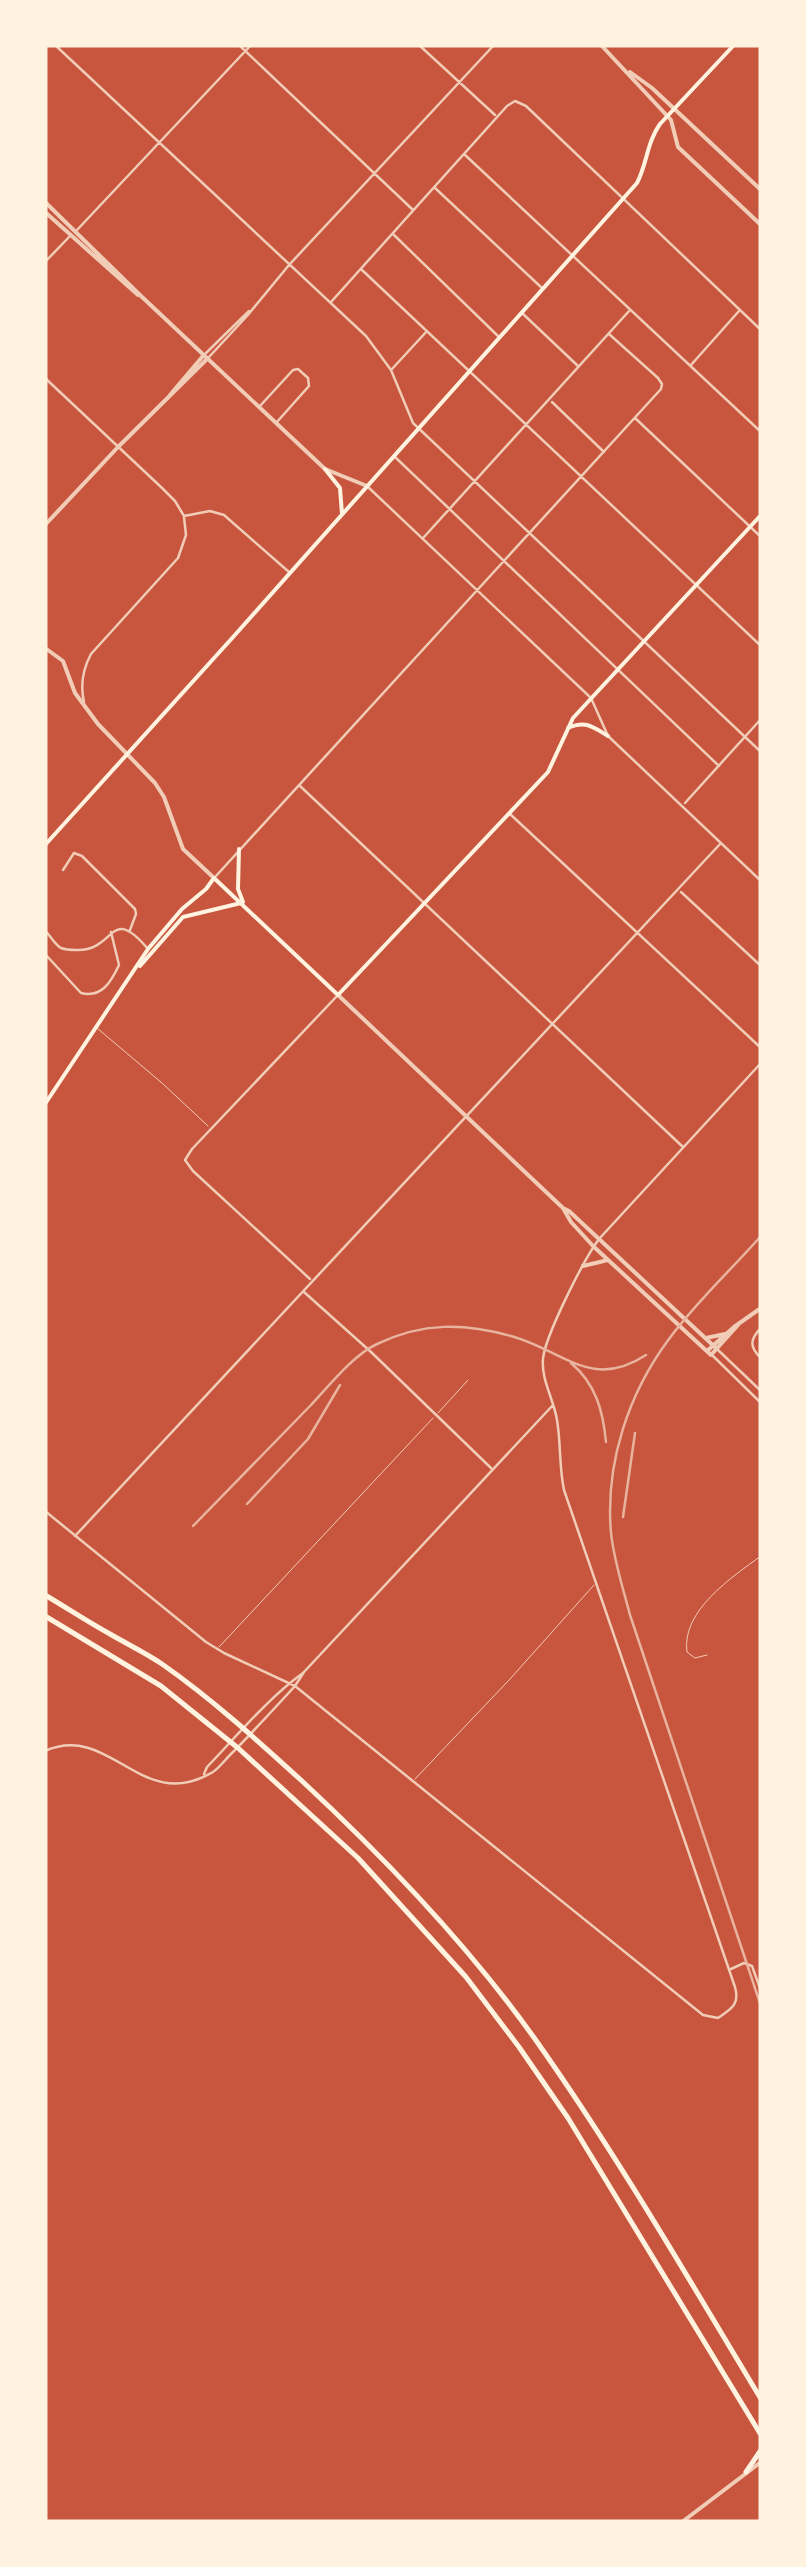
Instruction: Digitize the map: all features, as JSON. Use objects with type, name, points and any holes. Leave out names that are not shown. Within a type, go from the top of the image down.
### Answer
[{"type":"main road","points":[[45,845],[623,200],[637,183],[654,134],[666,116],[734,45]]},
{"type":"main road","points":[[325,469],[340,488],[342,514]]},
{"type":"main road","points":[[45,1104],[148,949],[214,878],[338,995],[548,772],[573,718],[761,515]]},
{"type":"main road","points":[[568,728],[587,723],[608,736]]},
{"type":"main road","points":[[238,849],[238,889],[243,905]]},
{"type":"main road","points":[[136,968],[183,917],[243,905]]},
{"type":"main road","points":[[45,1595],[158,1661],[250,1734],[374,1848],[479,1966],[534,2037],[583,2109],[761,2399]]},
{"type":"main road","points":[[45,1616],[161,1686],[238,1748],[358,1858],[420,1925],[476,1990],[568,2118],[760,2436]]},
{"type":"main road","points":[[746,2472],[761,2450]]},
{"type":"street","points":[[54,45],[366,336],[390,370],[412,420],[761,752]]},
{"type":"street","points":[[239,45],[413,211]]},
{"type":"street","points":[[45,262],[250,45]]},
{"type":"street","points":[[419,45],[497,117]]},
{"type":"street","points":[[45,524],[206,357],[494,45]]},
{"type":"street","points":[[601,45],[666,116],[678,147],[761,225]]},
{"type":"street","points":[[626,70],[652,88],[761,190]]},
{"type":"street","points":[[330,303],[515,100],[526,106],[761,330]]},
{"type":"street","points":[[464,154],[761,432]]},
{"type":"street","points":[[434,187],[542,288]]},
{"type":"street","points":[[45,202],[73,234],[325,469],[367,486],[478,590],[591,698],[608,736],[761,881]]},
{"type":"street","points":[[45,212],[73,234]]},
{"type":"street","points":[[392,234],[500,337]]},
{"type":"street","points":[[361,269],[761,646]]},
{"type":"street","points":[[423,538],[630,310]]},
{"type":"street","points":[[690,367],[740,310]]},
{"type":"street","points":[[521,312],[580,367]]},
{"type":"street","points":[[390,370],[428,331]]},
{"type":"street","points":[[45,648],[63,662],[72,686],[98,724],[160,789],[186,852],[214,878],[661,389],[660,380],[609,334]]},
{"type":"street","points":[[259,407],[293,370],[298,369],[308,378],[310,386],[276,423]]},
{"type":"street","points":[[45,378],[175,502],[184,516],[186,535],[178,558],[86,662],[82,691],[86,709]]},
{"type":"street","points":[[550,400],[605,452]]},
{"type":"street","points":[[635,418],[761,538]]},
{"type":"street","points":[[394,456],[719,766]]},
{"type":"street","points":[[184,516],[210,511],[224,516],[289,572]]},
{"type":"street","points":[[683,806],[761,720]]},
{"type":"street","points":[[299,785],[684,1148]]},
{"type":"street","points":[[508,813],[761,1048]]},
{"type":"street","points":[[75,1536],[721,844]]},
{"type":"street","points":[[63,870],[74,853],[82,856],[135,909],[130,930]]},
{"type":"street","points":[[680,890],[761,966]]},
{"type":"street","points":[[45,931],[56,945],[91,950],[110,932],[130,930],[148,949]]},
{"type":"street","points":[[45,954],[81,992],[98,994],[118,965],[110,932]]},
{"type":"street","points":[[312,1281],[188,1167],[186,1157],[338,995],[563,1208],[571,1222],[608,1260],[761,1403]]},
{"type":"street","points":[[45,1511],[217,1649],[295,1686],[703,2016],[718,2018],[736,2005],[736,1987],[564,1490],[558,1422],[543,1368],[545,1350],[599,1239],[761,1063]]},
{"type":"street","points":[[563,1208],[761,1392]]},
{"type":"street","points":[[583,1266],[608,1260]]},
{"type":"street","points":[[304,1291],[492,1469]]},
{"type":"street","points":[[715,1347],[761,1308]]},
{"type":"street","points":[[709,1353],[738,1325]]},
{"type":"street","points":[[761,1328],[751,1345],[761,1358]]},
{"type":"street","points":[[706,1338],[727,1333]]},
{"type":"street","points":[[45,1751],[70,1744],[95,1749],[157,1782],[172,1785],[188,1783],[212,1772],[554,1404]]},
{"type":"street","points":[[204,1775],[243,1728],[304,1672]]},
{"type":"street","points":[[730,1970],[744,1963],[752,1966],[761,1991]]},
{"type":"street","points":[[682,2522],[761,2462]]},
{"type":"lane","points":[[96,1028],[210,1128]]},
{"type":"lane","points":[[217,1649],[468,1380]]},
{"type":"lane","points":[[707,1655],[695,1658],[687,1652],[688,1630],[707,1600],[761,1556]]},
{"type":"lane","points":[[413,1781],[596,1583]]},
{"type":"railway","points":[[761,1236],[679,1325],[654,1360],[622,1431],[610,1507],[614,1554],[630,1615],[761,2006]]},
{"type":"railway","points":[[193,1526],[350,1363],[394,1337],[427,1328],[477,1329],[529,1342],[593,1368],[627,1365],[646,1355]]},
{"type":"railway","points":[[571,1363],[587,1380],[597,1399],[606,1442]]},
{"type":"railway","points":[[247,1504],[308,1439],[340,1385]]},
{"type":"railway","points":[[623,1517],[635,1433]]}]
